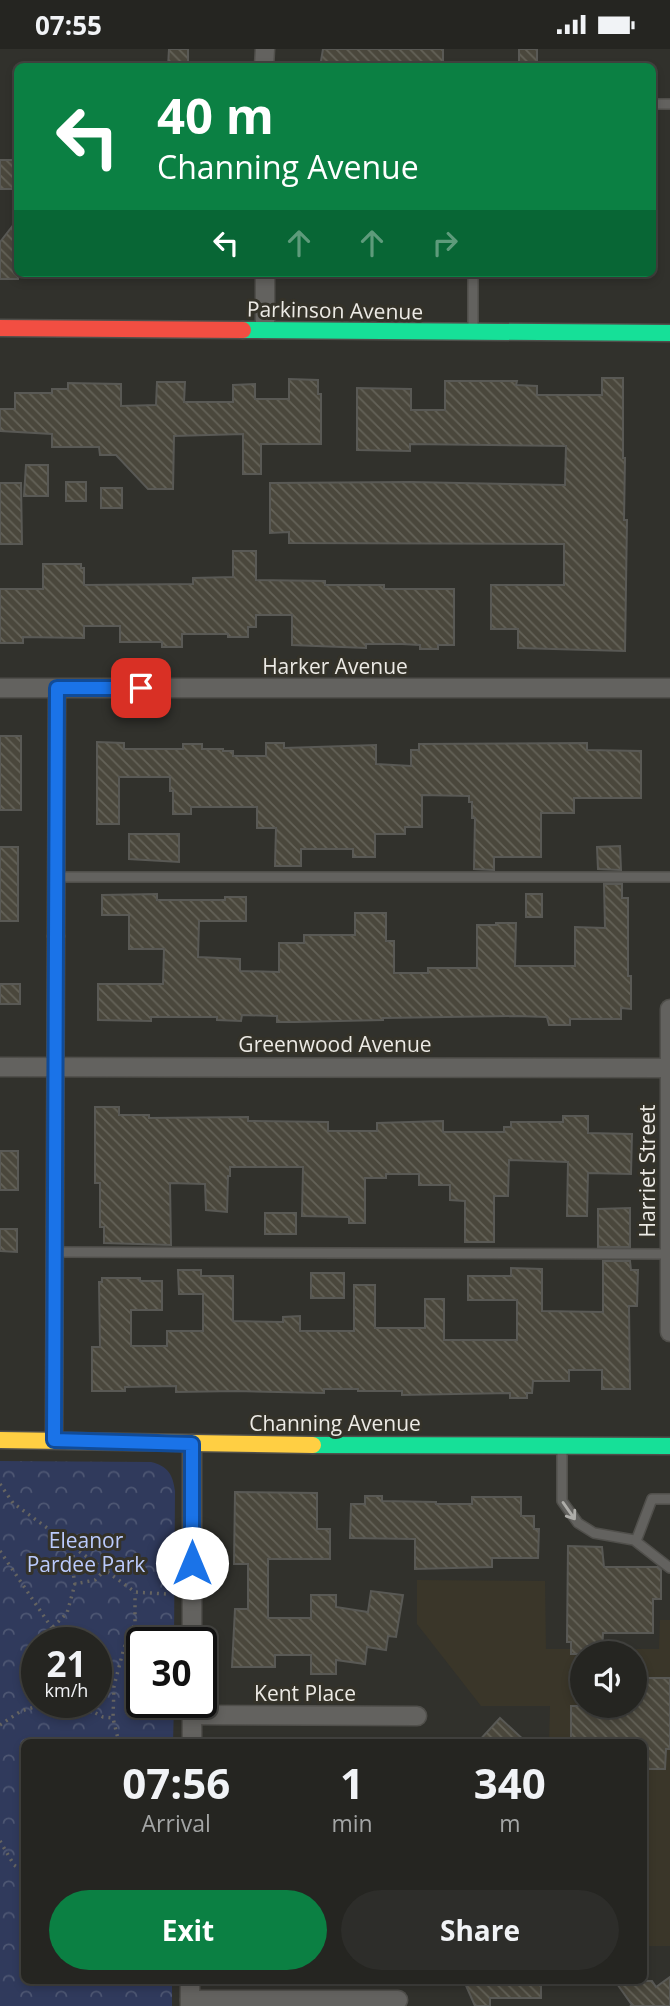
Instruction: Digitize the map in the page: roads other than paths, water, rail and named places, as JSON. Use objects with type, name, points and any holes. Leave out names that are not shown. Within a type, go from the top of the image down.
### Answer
[{"type":"street","points":[[265,277],[265,329]]},
{"type":"street","name":"Parkinson Avenue","points":[[0,328],[670,333]]},
{"type":"street","name":"Harker Avenue","points":[[0,688],[670,688]]},
{"type":"street","points":[[54,1440],[57,688]]},
{"type":"street","name":"Harriet Street","points":[[670,1009],[670,1332]]},
{"type":"street","name":"Greenwood Avenue","points":[[0,1067],[670,1068]]},
{"type":"street","name":"Channing Avenue","points":[[0,1440],[192,1444],[670,1446]]},
{"type":"street","points":[[192,1444],[192,1627]]},
{"type":"street","name":"Kent Place","points":[[217,1710],[417,1716]]},
{"type":"street","points":[[192,1718],[192,1739]]},
{"type":"street","points":[[190,1984],[190,2003],[398,2000]]},
{"type":"lane","points":[[472,333],[473,277]]},
{"type":"lane","points":[[57,877],[670,877]]},
{"type":"lane","points":[[54,1252],[670,1254]]},
{"type":"lane","points":[[562,1445],[562,1501],[578,1523],[594,1532],[636,1541],[670,1569]]},
{"type":"lane","points":[[636,1541],[652,1499],[670,1499]]},
{"type":"park label","name":"Eleanor Pardee Park","points":[[86,1552]]}]
